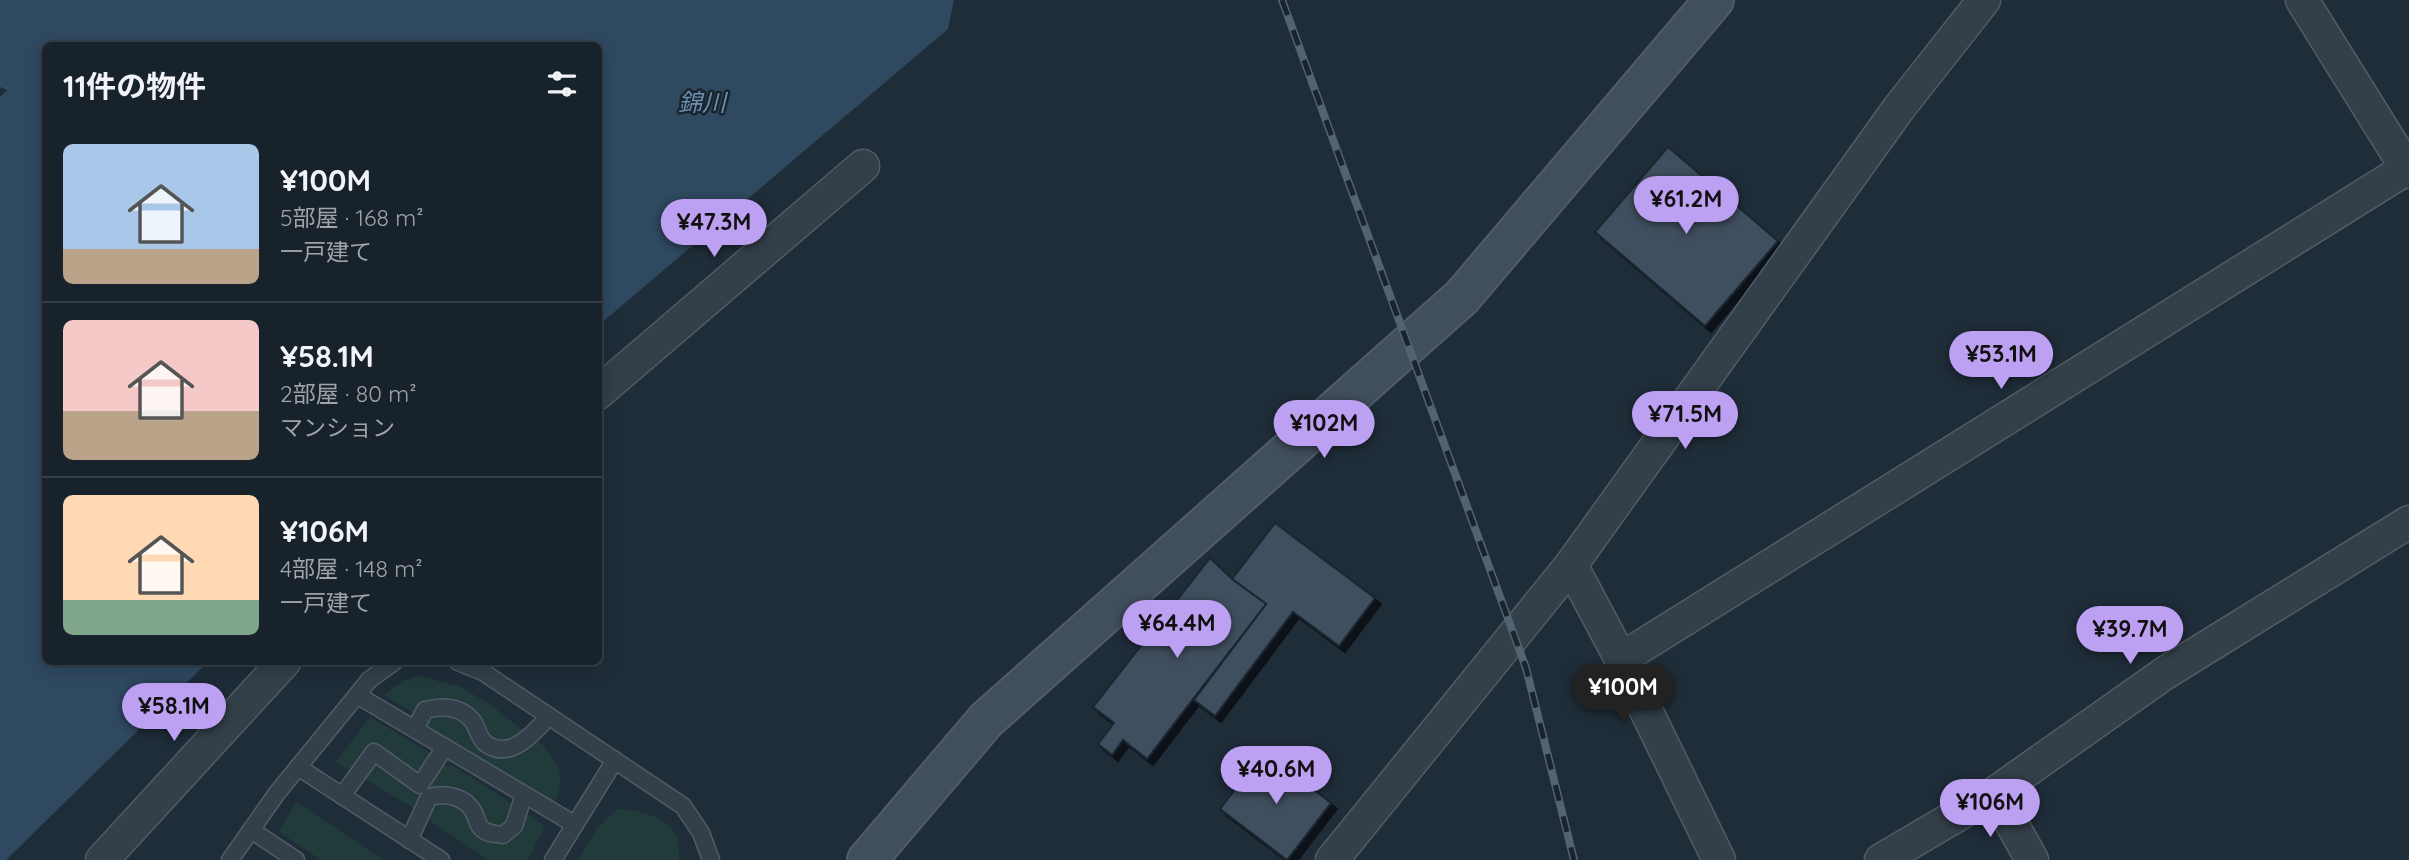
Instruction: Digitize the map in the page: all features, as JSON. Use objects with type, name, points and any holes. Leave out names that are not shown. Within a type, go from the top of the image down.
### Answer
[{"type":"street","points":[[867,860],[986,720],[1462,297],[1714,0]]},
{"type":"street","points":[[1332,860],[1571,565],[1899,108],[1984,0]]},
{"type":"street","points":[[1621,659],[2408,169],[2302,0]]},
{"type":"street","points":[[602,390],[863,166]]},
{"type":"street","points":[[1881,860],[1995,793],[2165,673],[2409,522]]},
{"type":"street","points":[[1571,565],[1621,659],[1719,860]]},
{"type":"street","points":[[102,860],[281,665]]},
{"type":"street","points":[[1995,793],[2032,860]]},
{"type":"lane","points":[[233,858],[298,767],[369,680],[390,665]]},
{"type":"lane","points":[[466,665],[483,672],[683,806],[701,833],[711,860]]},
{"type":"lane","points":[[357,695],[574,824]]},
{"type":"lane","points":[[415,729],[425,710],[439,706],[456,709],[472,719],[484,742],[495,747],[510,748],[529,739],[549,716]]},
{"type":"lane","points":[[342,796],[374,752],[421,785],[445,747]]},
{"type":"lane","points":[[553,860],[615,760]]},
{"type":"lane","points":[[298,767],[441,860]]},
{"type":"lane","points":[[409,840],[429,797],[440,794],[456,797],[473,810],[479,827],[489,834],[503,835],[514,826],[524,794]]},
{"type":"lane","points":[[251,830],[296,860]]},
{"type":"green space","points":[[419,676],[461,687],[488,703],[528,734],[517,740],[495,743],[486,736],[474,713],[417,715],[384,695],[403,681]]},
{"type":"green space","points":[[437,711],[467,720],[491,750],[536,738],[558,767],[560,783],[555,802],[423,724],[427,716]]},
{"type":"green space","points":[[370,717],[434,755],[418,778],[373,746],[353,773],[336,762]]},
{"type":"green space","points":[[374,765],[384,767],[420,792],[440,766],[452,765],[516,806],[509,823],[493,831],[456,793],[415,809],[365,779]]},
{"type":"green space","points":[[441,801],[460,805],[489,838],[523,811],[545,826],[528,860],[488,860],[423,816],[432,803]]},
{"type":"green space","points":[[297,802],[383,860],[321,860],[278,831]]},
{"type":"green space","points":[[617,809],[642,812],[666,823],[677,837],[679,860],[578,860],[597,828]]},
{"type":"water","name":"錦川","points":[[0,0],[954,0],[948,29],[602,322],[602,42],[42,42],[42,665],[205,665],[6,860],[0,860],[0,97],[7,90],[0,87]]},
{"type":"building","points":[[1668,147],[1778,241],[1705,326],[1595,232]]},
{"type":"building","points":[[1275,523],[1375,598],[1339,646],[1293,612],[1215,716],[1194,700],[1266,604],[1232,579]]},
{"type":"building","points":[[1210,558],[1232,579],[1266,604],[1147,759],[1123,740],[1112,755],[1098,744],[1114,723],[1093,707]]},
{"type":"building","points":[[1265,751],[1331,803],[1287,860],[1220,809]]},
{"type":"railway","points":[[1282,0],[1526,668],[1574,860]]}]
